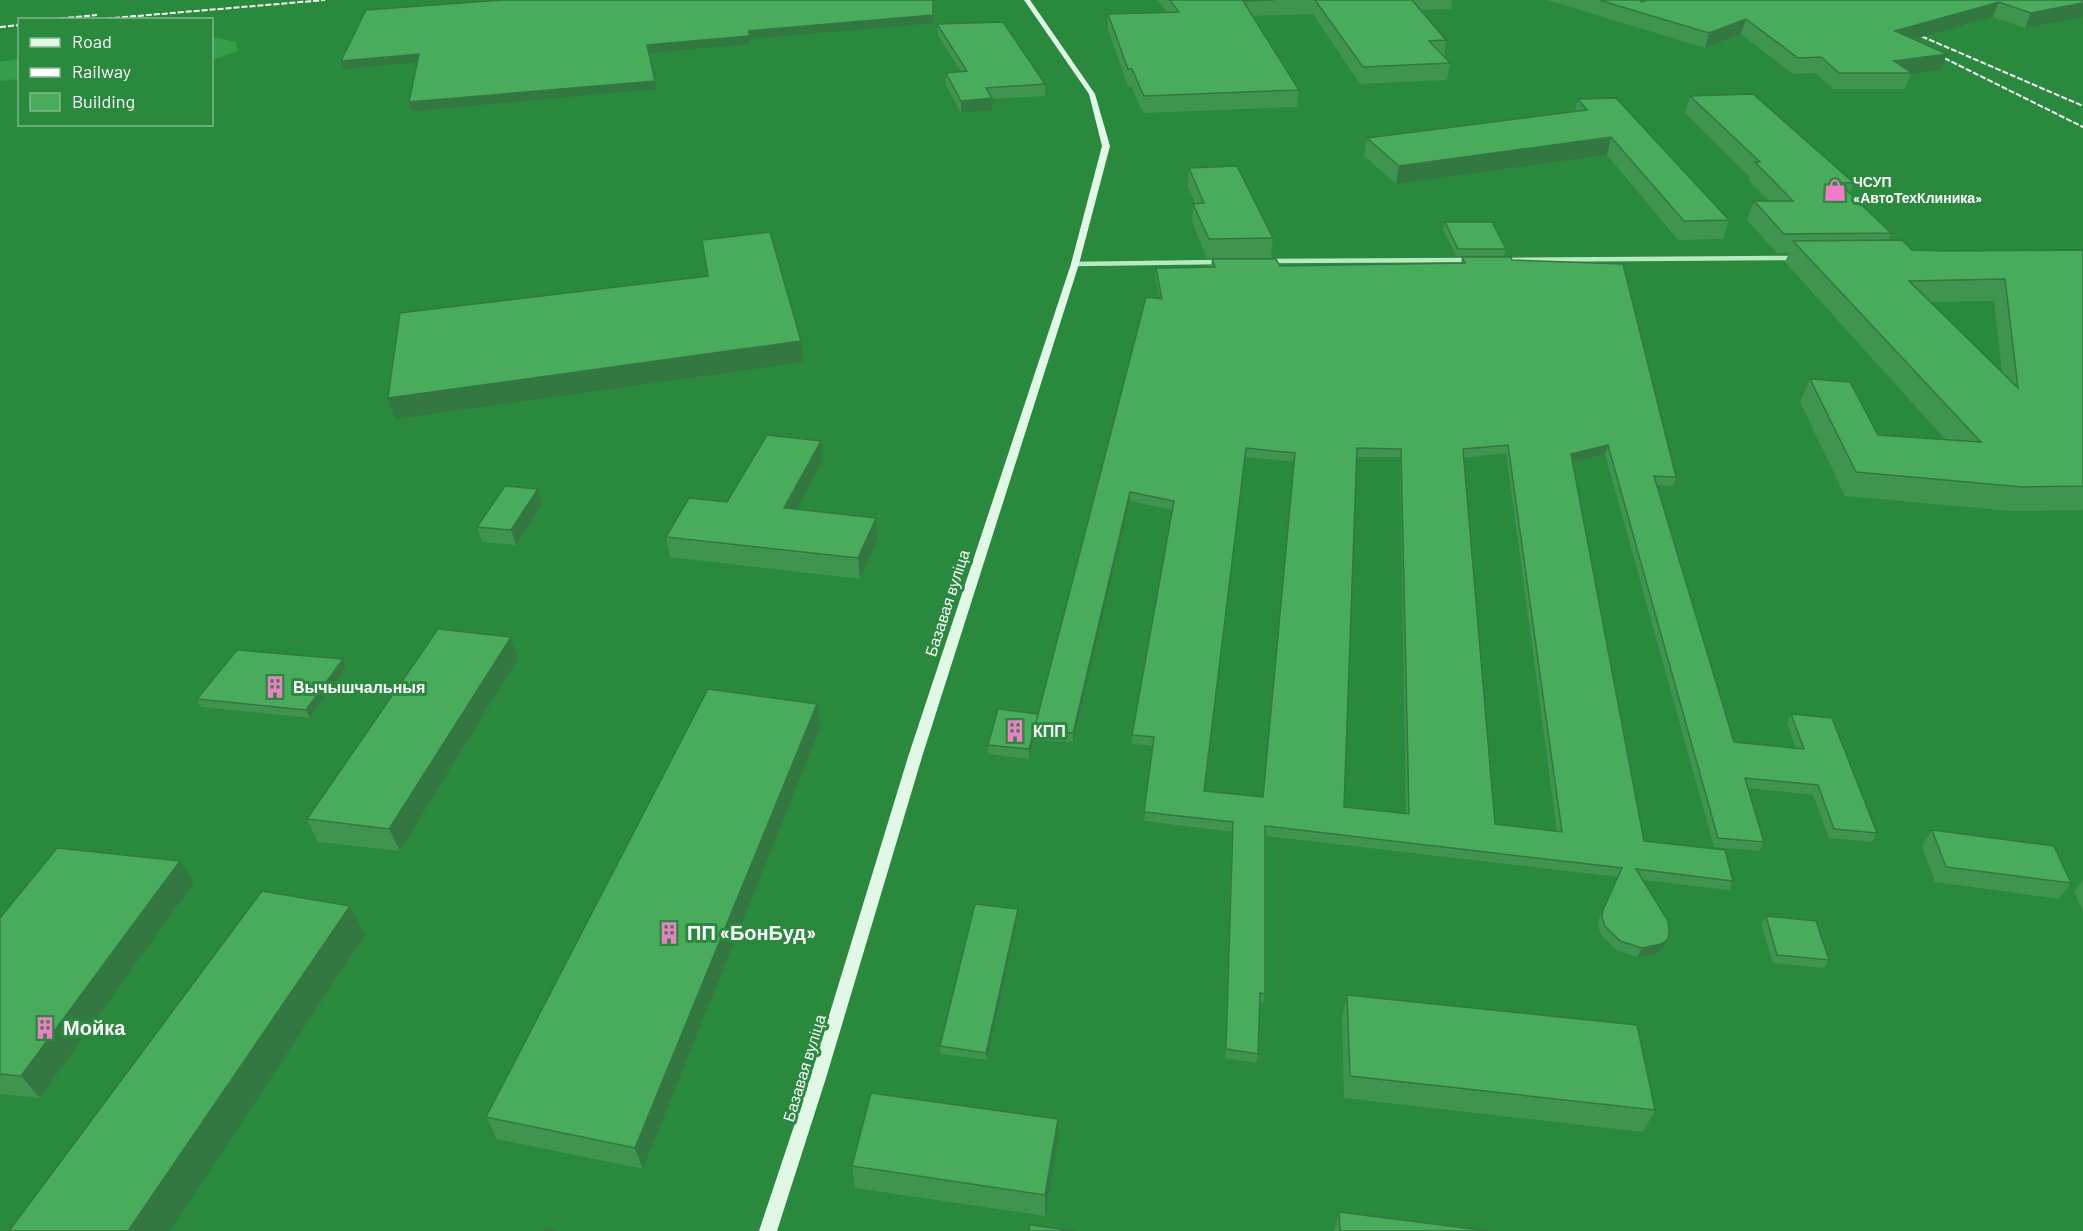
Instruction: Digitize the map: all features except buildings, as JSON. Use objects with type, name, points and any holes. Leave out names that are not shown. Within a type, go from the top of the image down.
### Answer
[{"type":"street","name":"Базавая вуліца","points":[[768,1231],[822,1066],[915,757],[1076,264],[1106,146],[1092,94],[1027,0]]},
{"type":"street","points":[[1501,260],[1806,258]]},
{"type":"street","points":[[1267,261],[1478,260]]},
{"type":"street","points":[[1076,264],[1232,262]]},
{"type":"green space","points":[[213,37],[236,42],[238,51],[213,60]]},
{"type":"green space","points":[[18,59],[18,79],[0,81],[0,62]]},
{"type":"railway","points":[[114,18],[325,0]]},
{"type":"railway","points":[[65,18],[97,15]]},
{"type":"railway","points":[[0,27],[18,25]]},
{"type":"railway","points":[[1907,30],[2083,106]]},
{"type":"railway","points":[[1930,51],[2083,127]]},
{"type":"place","name":"ЧСУП «АвтоТехКлиника»","points":[[1835,190]]},
{"type":"place","name":"Вычышчальныя","points":[[275,687]]},
{"type":"place","name":"КПП","points":[[1015,731]]},
{"type":"place","name":"ПП «БонБуд»","points":[[669,933]]},
{"type":"place","name":"Мойка","points":[[45,1028]]}]
